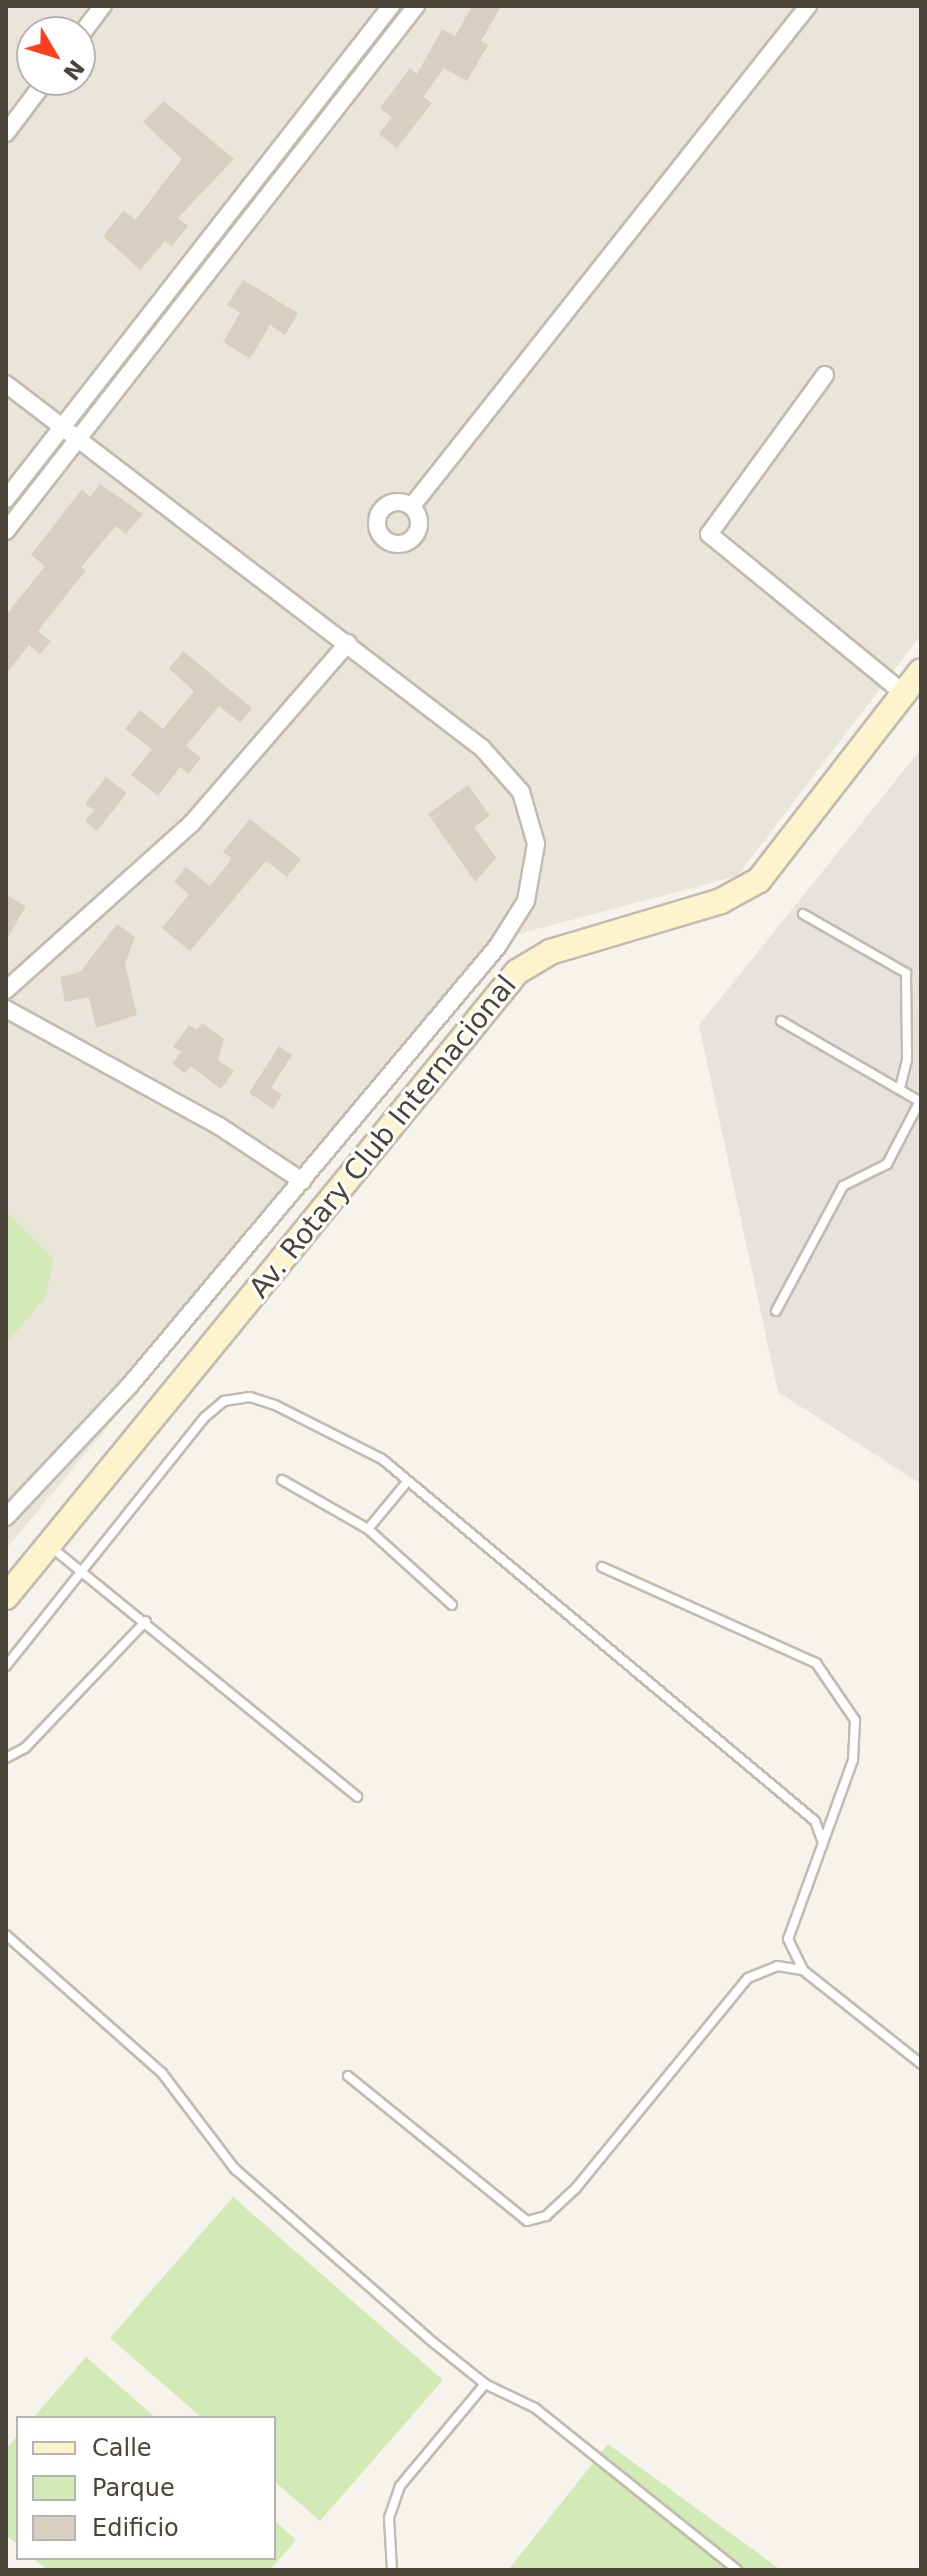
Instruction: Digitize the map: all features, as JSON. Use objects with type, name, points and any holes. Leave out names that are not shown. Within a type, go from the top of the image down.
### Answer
[{"type":"main road","name":"Av. Rotary Club Internacional","points":[[6,1597],[517,972],[550,952],[721,901],[759,880],[921,671]]},
{"type":"street","points":[[6,499],[391,6]]},
{"type":"street","points":[[6,531],[83,439],[416,6]]},
{"type":"street","points":[[412,506],[808,6]]},
{"type":"street","points":[[6,133],[34,96]]},
{"type":"street","points":[[825,375],[709,534],[903,693]]},
{"type":"street","points":[[6,384],[83,439],[348,643],[506,770],[527,806],[536,862],[526,901],[497,947],[121,1395],[6,1517]]},
{"type":"street","points":[[6,990],[192,823],[348,643]]},
{"type":"street","points":[[6,1009],[209,1120],[302,1181]]},
{"type":"lane","points":[[803,914],[906,973],[900,1089]]},
{"type":"lane","points":[[776,1311],[843,1186],[887,1164],[920,1101],[781,1021]]},
{"type":"lane","points":[[6,1666],[224,1401],[250,1397],[275,1405],[382,1459],[815,1821],[823,1843]]},
{"type":"lane","points":[[282,1480],[368,1529],[452,1605]]},
{"type":"lane","points":[[368,1529],[407,1482]]},
{"type":"lane","points":[[48,1545],[84,1570],[357,1797]]},
{"type":"lane","points":[[602,1567],[816,1663],[855,1720],[853,1760],[788,1939],[803,1970],[921,2064]]},
{"type":"lane","points":[[6,1758],[25,1748],[146,1621]]},
{"type":"lane","points":[[6,1935],[162,2073],[235,2169],[485,2384],[535,2408],[737,2570]]},
{"type":"lane","points":[[348,2076],[527,2221],[546,2216],[576,2188],[748,1978],[777,1966],[803,1970]]},
{"type":"lane","points":[[392,2570],[389,2518],[400,2486],[485,2384]]},
{"type":"shaded area","points":[[6,6],[921,6],[921,635],[737,876],[518,934],[6,1549]]},
{"type":"shaded area","points":[[921,749],[921,1484],[778,1392],[699,1025]]},
{"type":"green space","points":[[6,1211],[54,1259],[45,1298],[6,1343]]},
{"type":"green space","points":[[233,2197],[443,2380],[320,2521],[276,2483],[276,2416],[200,2416],[110,2338]]},
{"type":"green space","points":[[86,2357],[154,2416],[35,2416]]},
{"type":"green space","points":[[16,2437],[16,2543],[6,2535],[6,2449]]},
{"type":"green space","points":[[608,2444],[781,2570],[508,2570]]},
{"type":"green space","points":[[276,2522],[296,2540],[270,2570],[47,2570],[35,2560],[276,2560]]},
{"type":"building","points":[[472,6],[501,6],[481,41],[488,45],[467,81],[444,68],[423,97],[432,103],[397,148],[379,134],[392,117],[380,108],[410,68],[417,74],[442,29],[455,36]]},
{"type":"building","points":[[164,101],[234,159],[178,218],[188,226],[172,246],[165,241],[140,270],[103,236],[123,211],[136,219],[182,159],[143,122]]},
{"type":"building","points":[[243,280],[298,313],[285,335],[270,325],[250,359],[223,342],[240,313],[227,305]]},
{"type":"building","points":[[100,484],[143,514],[126,534],[116,526],[81,567],[86,570],[38,631],[51,641],[40,654],[29,645],[6,674],[6,615],[45,566],[31,555],[82,489],[90,497]]},
{"type":"building","points":[[183,651],[252,708],[240,723],[219,706],[186,746],[201,758],[189,774],[180,767],[158,796],[131,775],[152,749],[125,729],[140,710],[163,729],[194,691],[169,669]]},
{"type":"building","points":[[106,777],[127,793],[97,831],[85,821],[94,810],[85,804]]},
{"type":"building","points":[[468,785],[490,816],[474,827],[496,858],[475,882],[428,814]]},
{"type":"building","points":[[250,819],[301,859],[287,877],[266,861],[190,951],[162,928],[189,894],[174,882],[186,867],[210,886],[232,858],[223,852]]},
{"type":"building","points":[[6,895],[26,906],[6,941]]},
{"type":"building","points":[[117,924],[135,937],[125,964],[137,1015],[96,1028],[89,997],[65,1002],[60,977],[80,972]]},
{"type":"building","points":[[202,1023],[224,1039],[218,1060],[234,1071],[221,1089],[190,1066],[185,1073],[172,1064],[181,1052],[173,1047],[189,1025],[197,1030]]},
{"type":"building","points":[[279,1046],[292,1055],[271,1088],[282,1095],[273,1109],[249,1093]]}]
